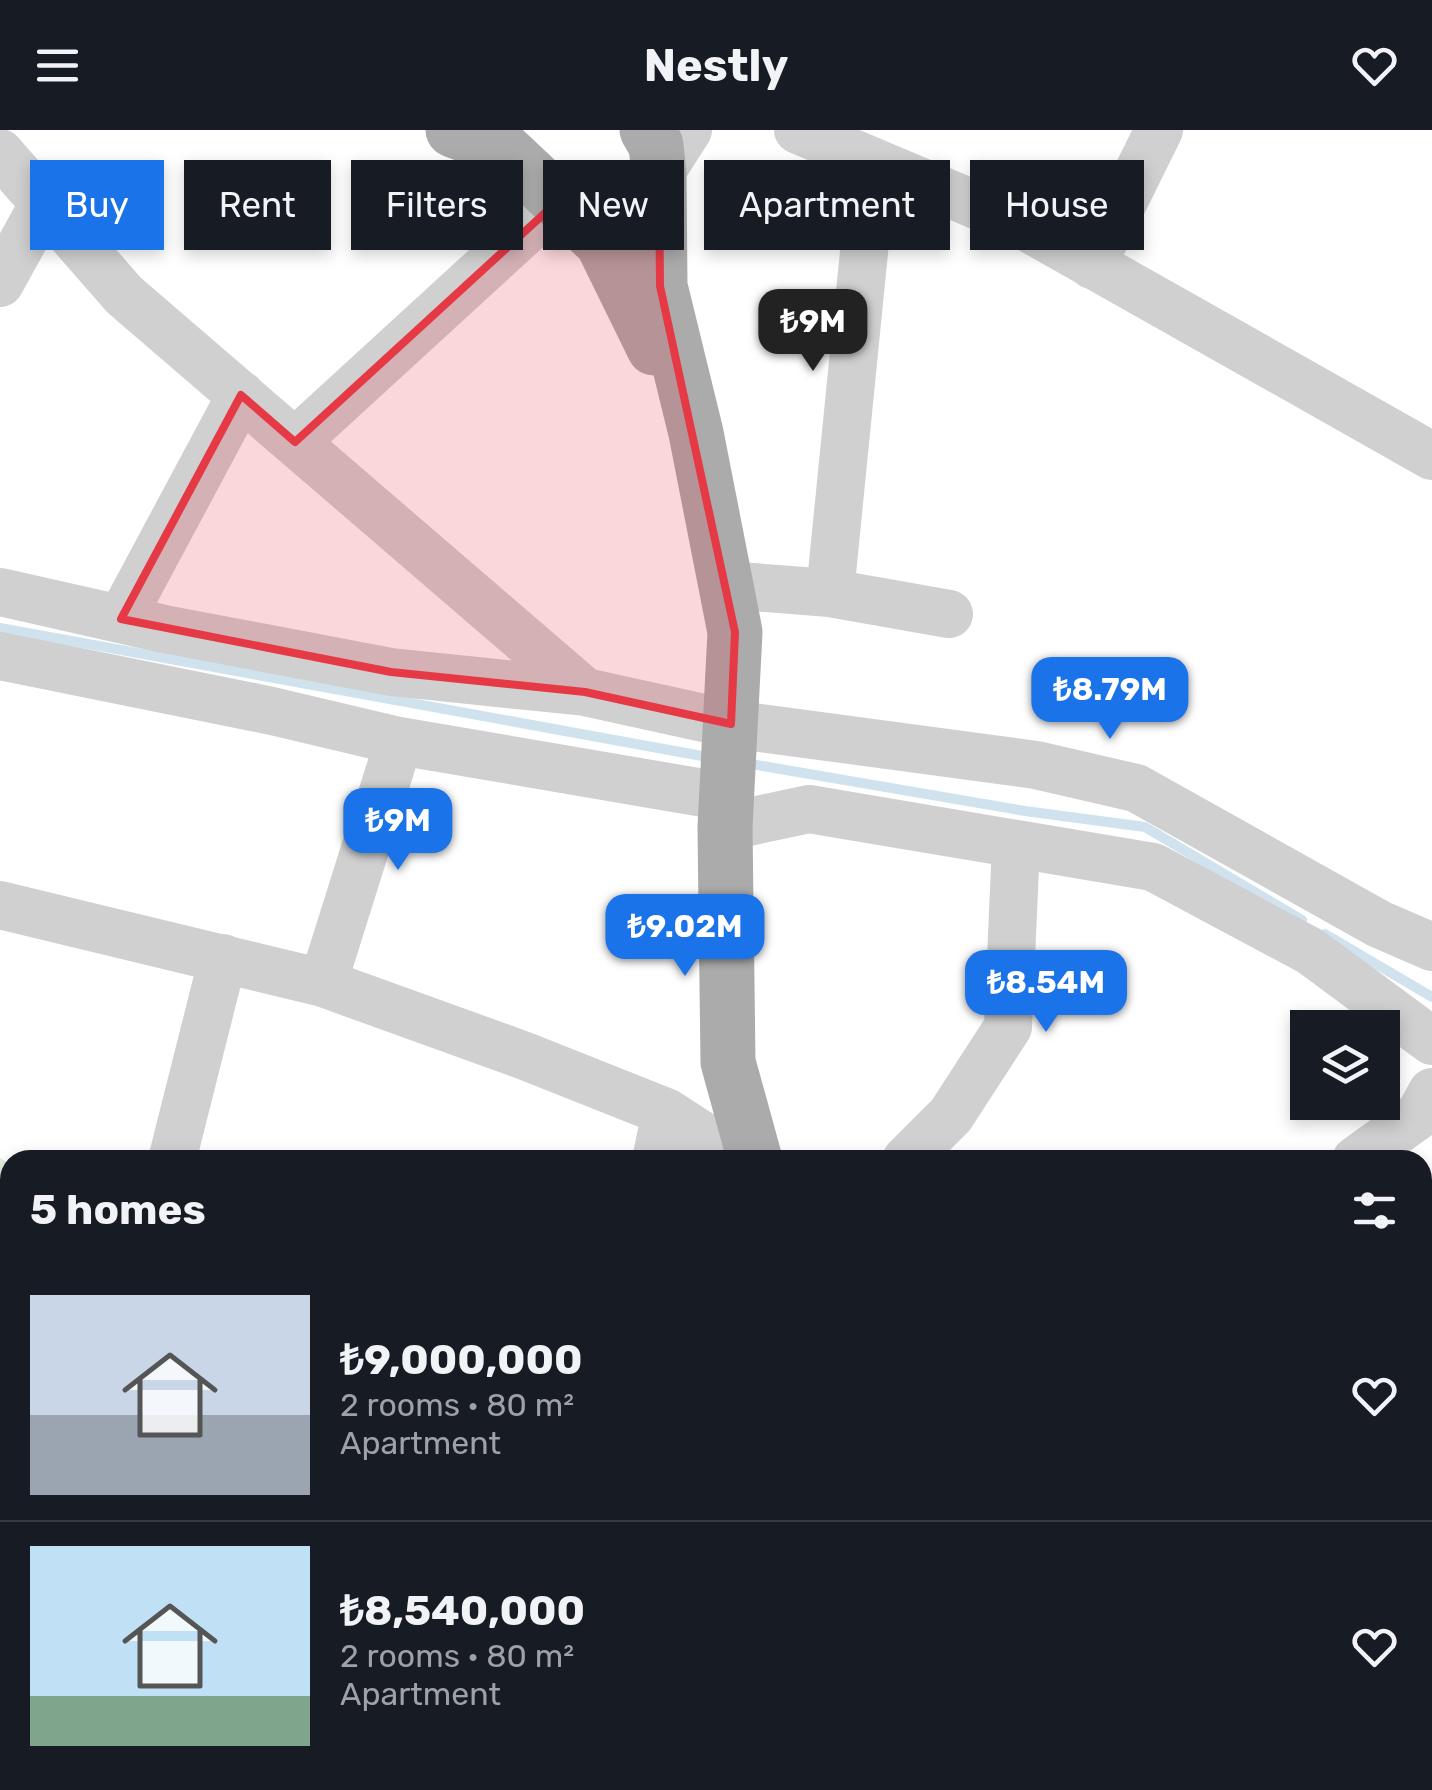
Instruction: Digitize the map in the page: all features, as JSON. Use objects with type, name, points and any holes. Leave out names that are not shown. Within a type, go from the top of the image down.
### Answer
[{"type":"main road","points":[[453,130],[503,148],[543,187]]},
{"type":"main road","points":[[665,145],[660,286],[696,434],[735,632],[728,776],[728,1062],[752,1150]]},
{"type":"main road","points":[[606,250],[696,434]]},
{"type":"street","points":[[798,130],[868,160]]},
{"type":"street","points":[[1092,264],[1158,130]]},
{"type":"street","points":[[0,153],[30,187]]},
{"type":"street","points":[[950,194],[1021,224],[1432,456]]},
{"type":"street","points":[[296,442],[543,215]]},
{"type":"street","points":[[0,283],[30,228]]},
{"type":"street","points":[[85,250],[124,295],[585,692],[728,776],[809,808],[1153,867],[1310,951],[1432,1040]]},
{"type":"street","points":[[830,593],[864,250]]},
{"type":"street","points":[[121,620],[241,396]]},
{"type":"street","points":[[726,585],[830,593],[949,614]]},
{"type":"street","points":[[0,592],[121,620],[392,672],[585,692]]},
{"type":"street","points":[[0,656],[399,740],[728,776],[1036,766],[1136,788],[1379,924],[1432,947]]},
{"type":"street","points":[[323,983],[399,740]]},
{"type":"street","points":[[916,1150],[951,1115],[1008,1027],[1016,844]]},
{"type":"street","points":[[0,905],[323,983],[666,1112],[725,1150]]},
{"type":"street","points":[[175,1150],[223,958]]},
{"type":"street","points":[[1370,1150],[1420,1114],[1432,1092]]},
{"type":"street","points":[[658,1150],[666,1112]]},
{"type":"highlighted area","points":[[659,175],[660,286],[735,632],[731,724],[585,692],[391,672],[121,619],[241,395],[295,442],[558,201],[602,242]]},
{"type":"waterway","points":[[0,628],[713,758]]},
{"type":"waterway","points":[[745,763],[1025,811],[1145,827],[1302,920]]},
{"type":"waterway","points":[[1325,934],[1432,997]]}]
